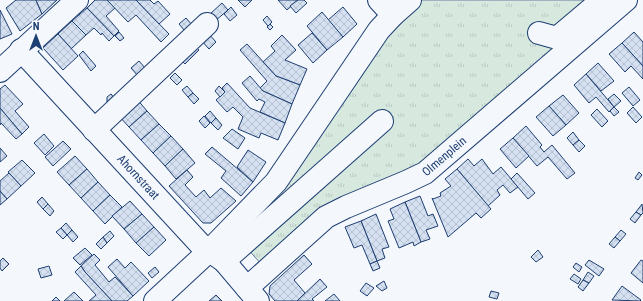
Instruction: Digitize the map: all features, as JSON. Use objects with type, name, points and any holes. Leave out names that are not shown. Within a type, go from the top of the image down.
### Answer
[{"type":"street","points":[[0,71],[21,50],[77,0]]},
{"type":"street","points":[[216,256],[276,182],[379,30],[386,7],[410,0]]},
{"type":"street","points":[[539,33],[557,38],[602,0]]},
{"type":"street","name":"Olmenplein","points":[[253,295],[326,217],[425,173],[626,0]]},
{"type":"street","points":[[94,130],[207,24]]},
{"type":"street","name":"Ahornstraat","points":[[21,50],[200,244],[216,256],[253,295]]},
{"type":"street","points":[[155,301],[216,256],[382,120]]},
{"type":"green space","points":[[422,0],[613,0],[428,165],[263,266],[235,235],[386,35]]},
{"type":"building","points":[[16,0],[36,0],[42,14],[20,31],[6,8]]},
{"type":"building","points":[[36,0],[57,0],[42,14]]},
{"type":"building","points":[[95,0],[107,0],[115,8],[106,16],[119,31],[114,36],[87,8]]},
{"type":"building","points":[[107,0],[136,0],[169,34],[161,42],[136,15],[128,22]]},
{"type":"building","points":[[136,0],[150,0],[154,4],[158,1],[170,14],[159,24]]},
{"type":"building","points":[[238,0],[252,0],[245,7]]},
{"type":"building","points":[[278,0],[298,0],[287,10]]},
{"type":"building","points":[[298,0],[304,0],[307,3],[296,13],[290,6]]},
{"type":"building","points":[[222,3],[228,10],[215,21],[210,14]]},
{"type":"building","points":[[231,7],[237,15],[230,21],[224,14]]},
{"type":"building","points":[[343,7],[357,24],[343,37],[328,20]]},
{"type":"building","points":[[87,8],[114,36],[109,41],[102,33],[101,35],[94,28],[86,35],[72,21]]},
{"type":"building","points":[[0,10],[12,34],[0,39]]},
{"type":"building","points":[[322,12],[343,37],[327,50],[307,26]]},
{"type":"building","points":[[267,16],[272,22],[268,26],[263,20]]},
{"type":"building","points":[[186,18],[192,25],[185,31],[179,24]]},
{"type":"building","points":[[72,21],[86,35],[71,49],[58,34]]},
{"type":"building","points":[[270,24],[273,27],[270,30],[267,27]]},
{"type":"building","points":[[119,32],[124,38],[120,41],[115,36]]},
{"type":"building","points":[[634,32],[643,42],[643,66],[622,43]]},
{"type":"building","points":[[208,33],[216,42],[209,49],[201,40]]},
{"type":"building","points":[[312,33],[327,50],[313,63],[298,45]]},
{"type":"building","points":[[58,34],[78,56],[63,70],[43,48]]},
{"type":"building","points":[[282,35],[296,50],[285,60],[307,69],[300,85],[276,76],[263,62],[275,51],[271,46]]},
{"type":"building","points":[[192,43],[199,50],[185,64],[178,57]]},
{"type":"building","points":[[622,43],[643,66],[643,79],[631,66],[625,72],[609,54]]},
{"type":"building","points":[[247,44],[276,76],[300,85],[292,104],[263,91],[260,88],[267,81],[240,50]]},
{"type":"building","points":[[83,51],[96,66],[91,71],[79,55]]},
{"type":"building","points":[[139,61],[146,69],[138,76],[131,68]]},
{"type":"building","points":[[598,63],[614,81],[601,91],[586,74]]},
{"type":"building","points":[[175,73],[182,80],[177,85],[170,78]]},
{"type":"building","points":[[586,74],[614,107],[609,112],[596,97],[589,103],[574,85]]},
{"type":"building","points":[[250,76],[263,91],[292,104],[285,123],[260,112],[265,102],[259,99],[257,101],[242,83]]},
{"type":"building","points":[[227,83],[250,108],[285,123],[278,140],[261,133],[259,138],[238,129],[243,117],[233,107],[227,112],[216,100],[225,92],[222,88]]},
{"type":"building","points":[[5,85],[23,104],[15,111],[29,127],[22,134],[0,108],[0,89]]},
{"type":"building","points":[[187,86],[193,93],[188,97],[182,90]]},
{"type":"building","points":[[219,86],[225,92],[220,97],[215,91]]},
{"type":"building","points":[[629,87],[640,100],[633,106],[622,93]]},
{"type":"building","points":[[193,93],[199,99],[194,104],[188,97]]},
{"type":"building","points":[[111,94],[116,100],[110,106],[107,102],[107,97]]},
{"type":"building","points":[[614,94],[621,101],[614,107],[608,99]]},
{"type":"building","points":[[563,95],[579,113],[566,125],[549,106]]},
{"type":"building","points":[[136,98],[147,111],[129,127],[118,115]]},
{"type":"building","points":[[549,106],[566,125],[553,136],[536,117]]},
{"type":"building","points":[[614,107],[619,112],[614,116],[610,111]]},
{"type":"building","points":[[633,107],[642,117],[636,123],[627,113]]},
{"type":"building","points":[[0,108],[22,134],[16,139],[1,123],[0,125]]},
{"type":"building","points":[[597,109],[608,121],[602,127],[591,115]]},
{"type":"building","points":[[147,111],[159,124],[141,140],[129,127]]},
{"type":"building","points":[[210,111],[216,118],[211,123],[205,116]]},
{"type":"building","points":[[204,116],[210,123],[205,128],[199,121]]},
{"type":"building","points":[[216,118],[222,125],[218,130],[211,123]]},
{"type":"building","points":[[159,124],[171,136],[153,153],[141,140]]},
{"type":"building","points":[[526,126],[542,145],[540,147],[544,152],[552,145],[575,173],[567,179],[548,157],[537,166],[513,138]]},
{"type":"building","points":[[232,129],[245,138],[238,149],[223,138]]},
{"type":"building","points":[[573,132],[579,140],[573,145],[567,138]]},
{"type":"building","points":[[44,134],[54,146],[45,155],[34,143]]},
{"type":"building","points":[[171,136],[183,149],[165,166],[153,153]]},
{"type":"building","points":[[513,138],[529,156],[516,168],[500,149]]},
{"type":"building","points":[[579,140],[585,146],[579,152],[573,145]]},
{"type":"building","points":[[63,141],[71,149],[53,166],[45,157]]},
{"type":"building","points":[[212,147],[253,182],[241,196],[221,178],[226,171],[205,154]]},
{"type":"building","points":[[0,148],[7,156],[0,162]]},
{"type":"building","points":[[183,149],[195,163],[176,179],[165,166]]},
{"type":"building","points":[[248,150],[266,162],[253,182],[237,167]]},
{"type":"building","points":[[75,156],[87,169],[69,185],[57,172]]},
{"type":"building","points":[[468,159],[474,166],[482,159],[493,174],[501,167],[518,187],[510,193],[503,185],[497,190],[500,195],[488,206],[457,169]]},
{"type":"building","points":[[22,160],[35,173],[21,186],[8,172]]},
{"type":"building","points":[[87,169],[98,182],[81,198],[69,185]]},
{"type":"building","points":[[457,169],[491,209],[481,218],[476,213],[448,237],[432,198],[441,196],[440,193],[451,186],[445,179]]},
{"type":"building","points":[[187,170],[193,177],[185,185],[196,197],[204,190],[210,198],[221,188],[236,201],[211,223],[203,223],[169,186]]},
{"type":"building","points":[[639,172],[642,175],[638,180],[635,178]]},
{"type":"building","points":[[9,173],[21,186],[7,199],[0,191],[0,181]]},
{"type":"building","points":[[517,173],[535,193],[528,199],[511,179]]},
{"type":"building","points":[[98,182],[110,195],[93,211],[81,198]]},
{"type":"building","points":[[0,191],[7,199],[0,205]]},
{"type":"building","points":[[110,195],[122,207],[105,224],[93,211]]},
{"type":"building","points":[[420,196],[428,216],[433,214],[438,226],[426,230],[430,239],[421,242],[405,202]]},
{"type":"building","points":[[42,197],[48,204],[43,209],[37,202]]},
{"type":"building","points":[[130,201],[142,214],[124,229],[112,216]]},
{"type":"building","points":[[405,202],[421,242],[414,246],[413,242],[399,248],[388,221],[394,219],[390,209]]},
{"type":"building","points":[[48,204],[54,211],[50,216],[43,209]]},
{"type":"building","points":[[642,204],[643,213],[641,215],[636,212]]},
{"type":"building","points":[[636,212],[641,215],[635,223],[630,219]]},
{"type":"building","points":[[142,214],[154,227],[136,243],[124,229]]},
{"type":"building","points":[[376,214],[389,247],[382,249],[385,258],[377,261],[361,221]]},
{"type":"building","points":[[361,221],[377,261],[370,264],[362,245],[354,248],[345,227]]},
{"type":"building","points":[[66,223],[72,230],[67,235],[61,228]]},
{"type":"building","points":[[154,227],[166,240],[149,256],[136,243]]},
{"type":"building","points":[[61,228],[67,235],[63,239],[56,232]]},
{"type":"building","points":[[72,230],[78,237],[73,242],[67,235]]},
{"type":"building","points":[[621,230],[626,234],[620,241],[615,237]]},
{"type":"building","points":[[110,231],[114,236],[107,243],[103,237]]},
{"type":"building","points":[[103,237],[107,243],[101,249],[96,244]]},
{"type":"building","points":[[615,237],[620,241],[614,248],[609,244]]},
{"type":"building","points":[[85,248],[92,255],[80,265],[73,258]]},
{"type":"building","points":[[538,250],[543,257],[536,262],[531,257]]},
{"type":"building","points":[[94,254],[100,260],[95,265],[109,282],[115,277],[133,296],[127,301],[112,301],[85,272],[81,266]]},
{"type":"building","points":[[304,255],[312,264],[294,280],[305,293],[297,301],[275,301],[269,294],[270,286]]},
{"type":"building","points":[[3,258],[9,264],[2,271],[0,268],[0,261]]},
{"type":"building","points":[[117,259],[125,268],[131,262],[149,281],[133,296],[108,267]]},
{"type":"building","points":[[589,260],[604,269],[599,276],[585,265]]},
{"type":"building","points":[[641,260],[643,261],[643,283],[631,273]]},
{"type":"building","points":[[377,261],[380,268],[373,271],[370,264]]},
{"type":"building","points":[[576,263],[582,267],[579,272],[573,267]]},
{"type":"building","points":[[49,266],[52,275],[41,278],[38,269]]},
{"type":"building","points":[[81,266],[112,301],[89,301],[96,295],[75,272]]},
{"type":"building","points":[[155,267],[159,272],[152,278],[148,273]]},
{"type":"building","points":[[588,272],[594,276],[589,283],[583,280]]},
{"type":"building","points":[[574,274],[581,279],[578,284],[570,279]]},
{"type":"building","points":[[320,279],[327,287],[312,299],[314,301],[297,301]]},
{"type":"building","points":[[583,280],[589,283],[583,291],[578,287]]},
{"type":"building","points":[[384,281],[387,288],[382,291],[376,286]]},
{"type":"building","points":[[366,283],[374,288],[367,296],[360,291]]},
{"type":"building","points":[[622,286],[641,300],[612,300]]},
{"type":"building","points":[[491,291],[499,293],[497,299],[489,297]]},
{"type":"building","points":[[74,292],[83,301],[64,301]]},
{"type":"building","points":[[334,294],[340,301],[325,301]]},
{"type":"building","points":[[216,295],[222,301],[209,301]]},
{"type":"building","points":[[56,297],[60,301],[52,301]]}]
